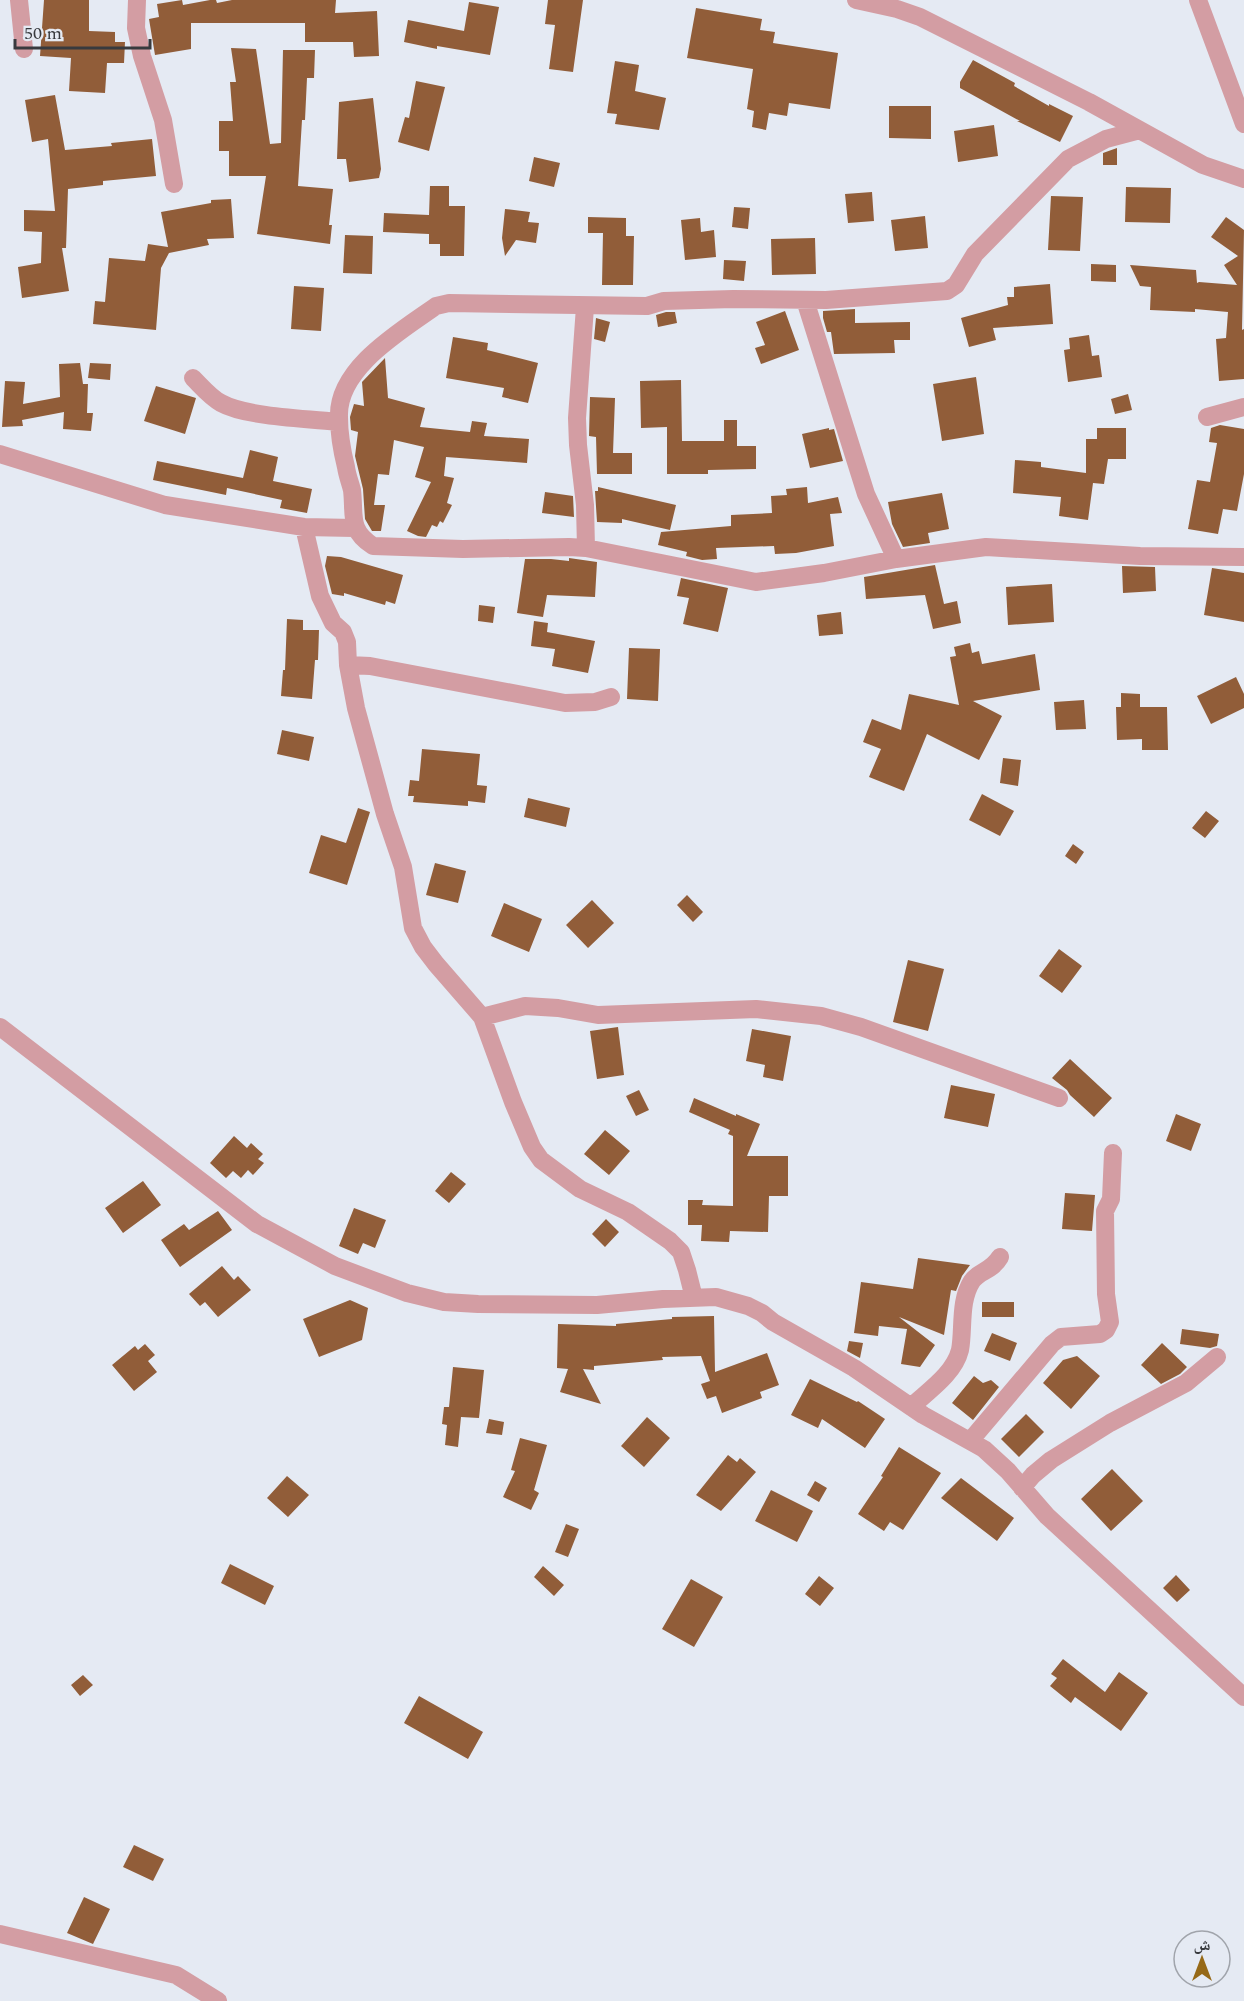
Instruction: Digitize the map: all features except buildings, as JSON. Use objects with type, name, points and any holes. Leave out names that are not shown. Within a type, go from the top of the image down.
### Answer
[{"type":"street","points":[[19,0],[24,49]]},
{"type":"street","points":[[137,0],[138,38],[163,120],[174,184]]},
{"type":"street","points":[[856,0],[897,9],[920,17],[1089,102],[1203,165],[1244,179]]},
{"type":"street","points":[[1198,0],[1244,124]]},
{"type":"street","points":[[1140,130],[1106,139],[1068,159],[975,254],[956,285],[947,291],[826,300],[664,301],[647,306],[585,307],[449,303],[436,306],[363,362],[352,377],[342,398],[339,422],[351,488],[354,528],[365,541],[373,546],[463,549],[586,548],[756,582],[986,547],[1140,556],[1244,557]]},
{"type":"street","points":[[805,300],[866,494],[896,559]]},
{"type":"street","points":[[585,307],[577,418],[585,505],[586,548]]},
{"type":"street","points":[[193,378],[210,396],[222,404],[240,410],[339,422]]},
{"type":"street","points":[[1207,417],[1244,407]]},
{"type":"street","points":[[0,454],[165,505],[304,527],[354,528]]},
{"type":"street","points":[[304,527],[320,596],[333,623],[346,638],[348,665],[356,708],[385,814],[403,867],[413,928],[423,947],[436,964],[482,1017],[513,1102],[532,1147],[541,1160],[580,1189],[628,1212],[670,1241],[681,1252],[694,1298]]},
{"type":"street","points":[[348,665],[370,666],[565,703],[595,702],[611,697]]},
{"type":"street","points":[[482,1017],[525,1006],[558,1008],[598,1015],[756,1009],[821,1016],[861,1027],[1059,1098]]},
{"type":"street","points":[[0,1027],[257,1224],[335,1266],[407,1293],[444,1302],[597,1305],[716,1297],[734,1301],[762,1313],[773,1322],[854,1368],[911,1407],[984,1449],[1047,1516],[1244,1697]]},
{"type":"street","points":[[970,1441],[1052,1344],[1061,1337],[1100,1334],[1106,1330],[1110,1322],[1106,1294],[1105,1211],[1111,1199],[1113,1153]]},
{"type":"street","points":[[911,1407],[952,1367],[959,1352],[965,1299],[972,1281],[995,1266],[1000,1257]]},
{"type":"street","points":[[1022,1488],[1051,1460],[1110,1423],[1186,1383],[1217,1357]]},
{"type":"street","points":[[0,1934],[176,1975],[218,2001]]}]
